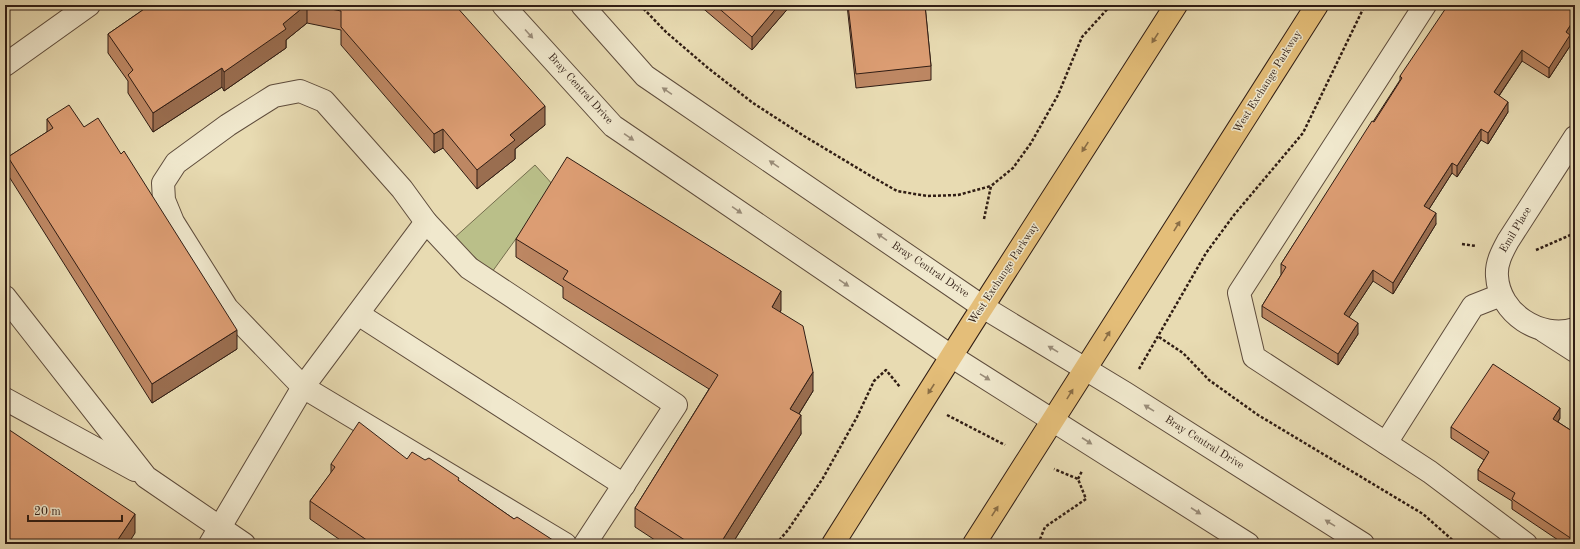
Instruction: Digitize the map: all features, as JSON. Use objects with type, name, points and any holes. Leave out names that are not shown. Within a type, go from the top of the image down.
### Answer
[{"type":"main road","name":"West Exchange Parkway","points":[[833,544],[1176,5]]},
{"type":"main road","name":"West Exchange Parkway","points":[[974,544],[1317,5]]},
{"type":"main road","points":[[846,544],[852,513]]},
{"type":"street","points":[[5,65],[89,5]]},
{"type":"street","name":"Bray Central Drive","points":[[503,5],[614,126],[952,356],[1096,446],[1248,544]]},
{"type":"street","name":"Bray Central Drive","points":[[582,5],[645,76],[983,307],[1086,369],[1363,544]]},
{"type":"street","points":[[1426,5],[1239,293],[1254,357],[1430,472],[1526,544]]},
{"type":"street","points":[[565,544],[303,387],[227,308],[173,222],[164,200],[164,183],[176,163],[228,125],[274,96],[300,91],[324,101],[402,189],[426,222],[469,268],[676,405],[585,544]]},
{"type":"street","name":"Emil Place","points":[[1575,137],[1499,257],[1497,276],[1501,295],[1510,310],[1523,321],[1539,328],[1567,332],[1575,329]]},
{"type":"street","points":[[215,536],[303,387],[426,222]]},
{"type":"street","points":[[1386,443],[1473,306],[1501,295]]},
{"type":"street","points":[[5,297],[144,474],[215,536],[244,544]]},
{"type":"street","points":[[358,314],[624,485]]},
{"type":"street","points":[[1539,328],[1575,351]]},
{"type":"street","points":[[5,399],[144,474]]},
{"type":"street","points":[[821,544],[852,513]]},
{"type":"path","points":[[640,5],[666,32],[708,68],[753,103],[804,136],[897,191],[927,196],[958,195],[991,186],[1013,168],[1031,143],[1058,95],[1082,37],[1111,5]]},
{"type":"path","points":[[1124,393],[1159,337],[1206,253],[1234,215],[1303,133],[1365,5]]},
{"type":"path","points":[[984,219],[991,186]]},
{"type":"path","points":[[1159,337],[1183,353],[1209,380],[1258,415],[1423,514],[1457,544]]},
{"type":"path","points":[[776,544],[788,530],[823,478],[857,417],[874,381],[886,370],[904,392],[1030,458],[1078,479],[1086,500],[1045,527],[1038,544]]},
{"type":"path","points":[[1078,479],[1096,446]]},
{"type":"green space","points":[[535,165],[554,186],[492,272],[453,239]]},
{"type":"building","points":[[150,5],[306,5],[283,24],[286,29],[224,72],[222,68],[153,113],[128,75],[133,70],[108,34]]},
{"type":"building","points":[[311,5],[455,5],[545,106],[510,135],[515,140],[477,170],[443,129],[434,134],[341,27],[341,11]]},
{"type":"building","points":[[715,5],[779,5],[752,37]]},
{"type":"building","points":[[848,5],[925,5],[931,66],[856,74]]},
{"type":"building","points":[[1448,5],[1575,5],[1575,18],[1566,32],[1570,35],[1549,68],[1522,50],[1494,92],[1508,102],[1488,133],[1481,129],[1457,166],[1452,163],[1424,206],[1436,213],[1393,283],[1373,270],[1344,314],[1358,323],[1338,354],[1262,306],[1286,267],[1281,264],[1372,121],[1374,122],[1402,78],[1400,76]]},
{"type":"building","points":[[69,105],[84,127],[98,118],[121,154],[124,151],[237,330],[152,384],[8,157],[53,128],[47,119]]},
{"type":"building","points":[[567,157],[781,291],[772,307],[803,326],[813,372],[790,409],[801,415],[720,544],[691,544],[635,508],[718,375],[563,279],[568,271],[516,239]]},
{"type":"building","points":[[1493,364],[1560,408],[1553,419],[1575,433],[1575,541],[1512,499],[1515,493],[1478,470],[1489,452],[1451,427]]},
{"type":"building","points":[[359,422],[407,459],[412,452],[425,460],[429,458],[459,478],[458,480],[514,519],[517,517],[559,544],[371,544],[310,501],[335,467],[331,464]]},
{"type":"building","points":[[5,427],[135,514],[115,544],[5,544]]}]
